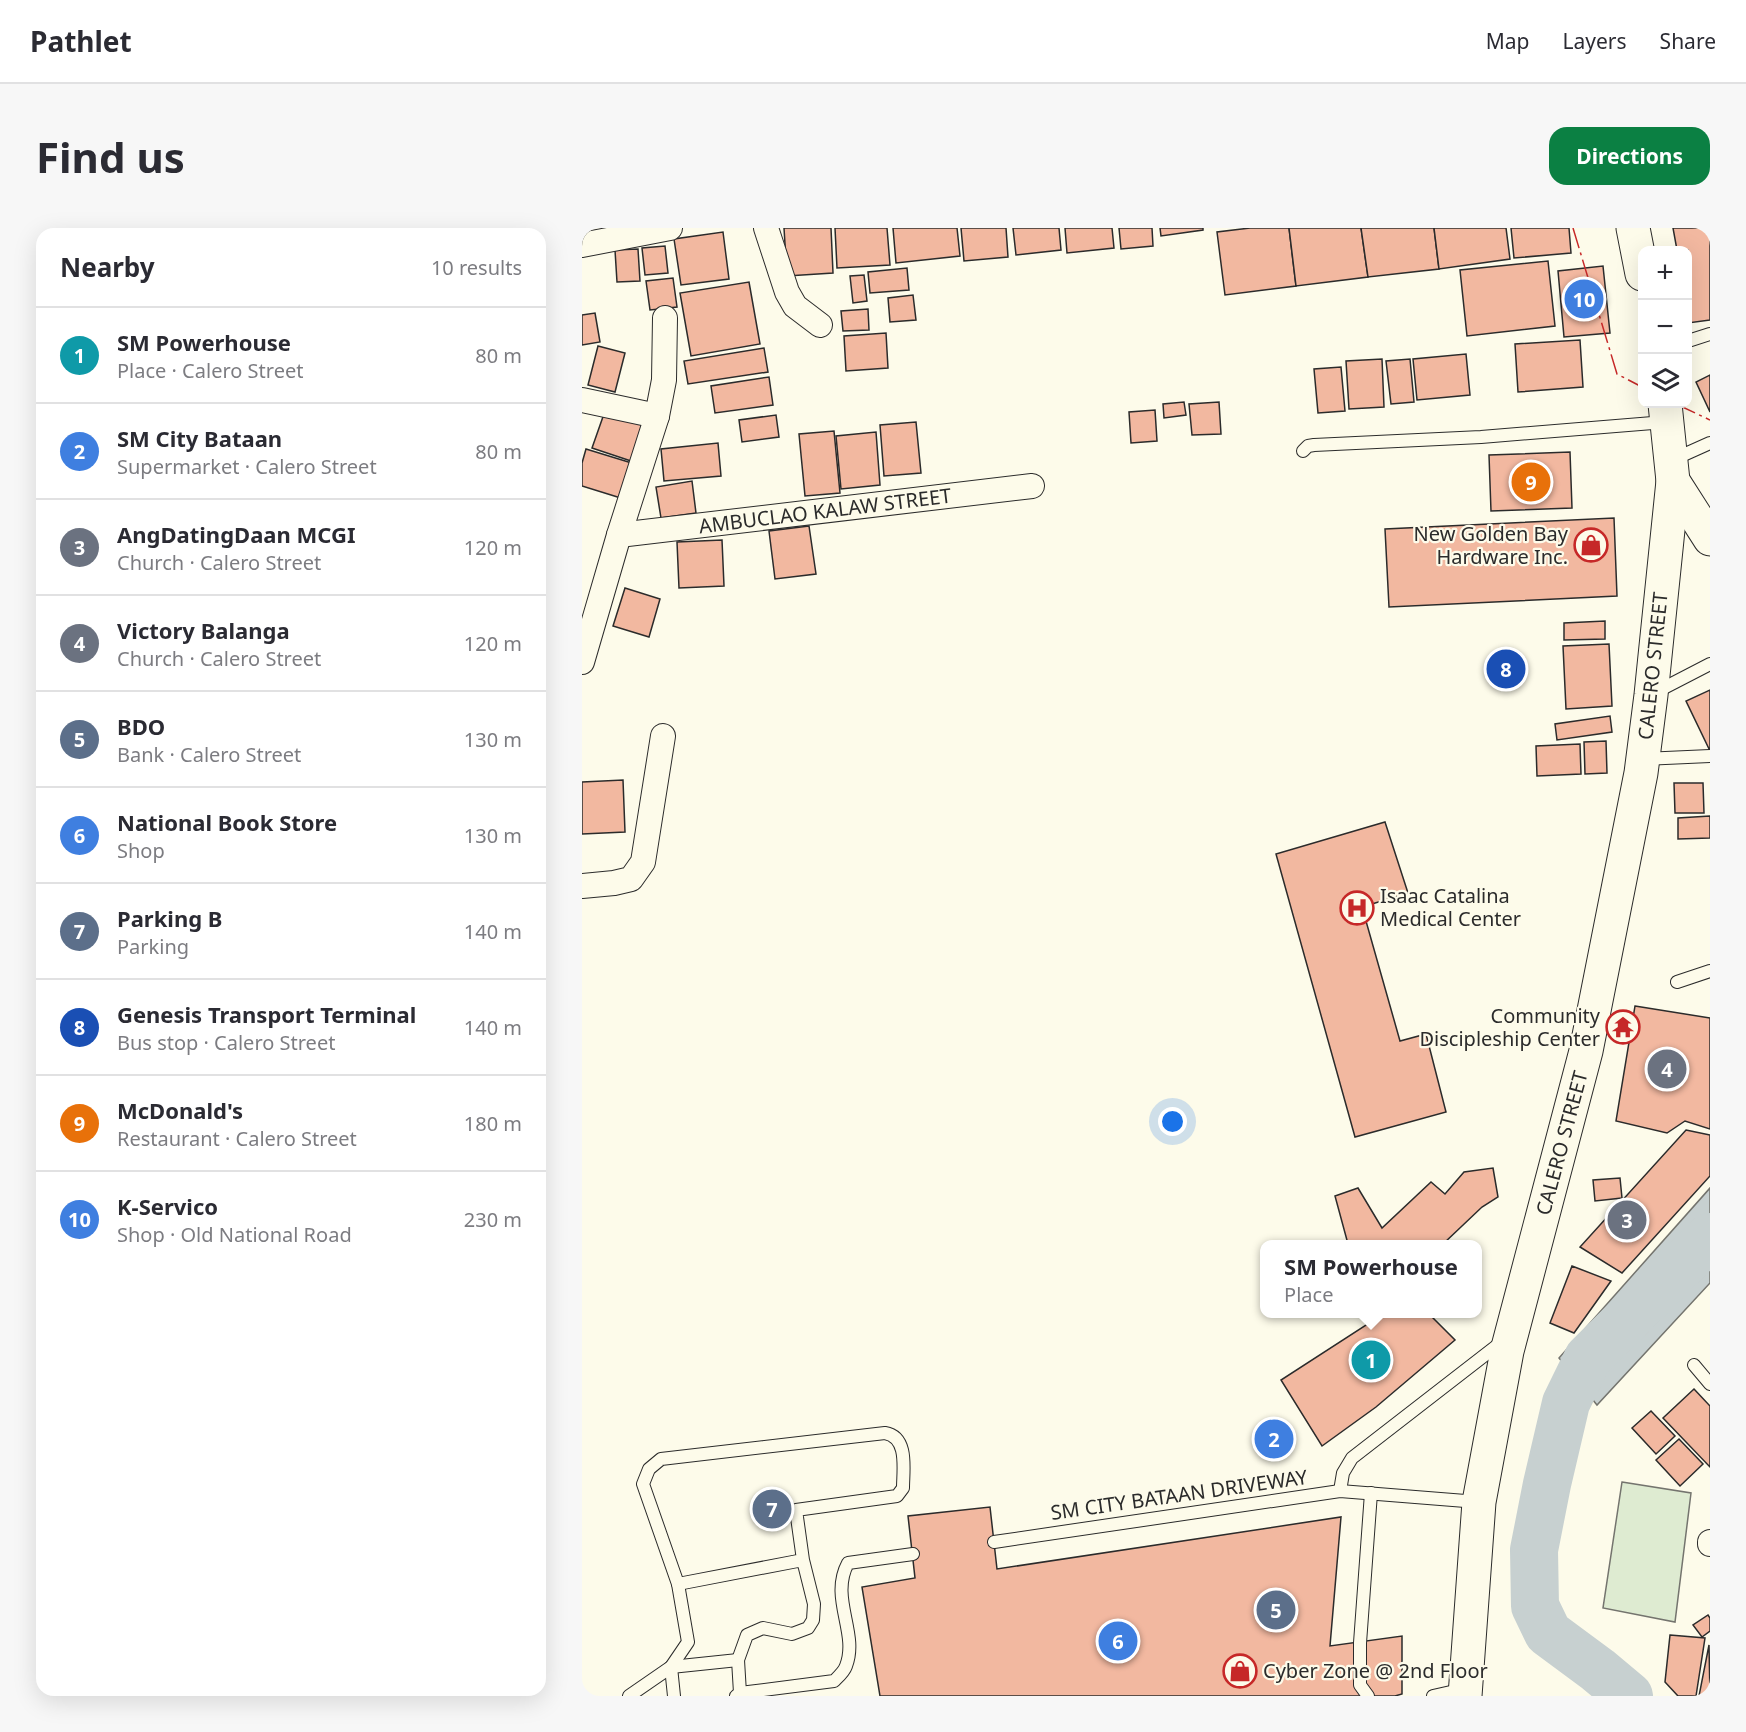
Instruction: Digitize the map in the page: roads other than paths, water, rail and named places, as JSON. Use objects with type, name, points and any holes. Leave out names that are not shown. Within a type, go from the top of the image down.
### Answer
[{"type":"main road","points":[[1633,228],[1638,254]]},
{"type":"main road","name":"CALERO STREET","points":[[1465,1692],[1479,1502],[1512,1334],[1586,1051],[1642,759],[1651,695],[1672,471],[1666,413]]},
{"type":"main road","points":[[1672,471],[1710,539]]},
{"type":"street","points":[[582,245],[670,228]]},
{"type":"street","points":[[766,228],[787,292],[795,306],[820,325]]},
{"type":"street","points":[[582,662],[657,416],[664,380],[665,318]]},
{"type":"street","points":[[582,400],[657,416]]},
{"type":"street","name":"AMBUCLAO KALAW STREET","points":[[619,535],[1032,486]]},
{"type":"street","points":[[582,886],[631,879],[643,862],[663,736]]},
{"type":"lane","points":[[1692,339],[1710,334]]},
{"type":"lane","points":[[1303,451],[1308,446],[1314,445],[1481,437],[1666,413]]},
{"type":"lane","points":[[1672,471],[1710,443]]},
{"type":"lane","points":[[1651,695],[1710,664]]},
{"type":"lane","points":[[1642,759],[1710,756]]},
{"type":"lane","points":[[1677,982],[1710,970]]},
{"type":"lane","points":[[1340,1491],[1343,1473],[1352,1458],[1512,1334]]},
{"type":"lane","points":[[1694,1365],[1710,1384]]},
{"type":"lane","points":[[629,1696],[671,1667],[688,1642],[678,1584],[644,1484],[649,1469],[661,1459],[885,1433],[893,1434],[902,1444],[902,1493],[891,1498],[796,1510],[803,1560],[814,1605],[813,1620],[808,1628],[792,1634],[763,1628],[747,1635],[738,1660],[738,1695],[834,1681],[846,1668],[849,1649],[840,1590],[842,1574],[848,1563],[913,1554]]},
{"type":"lane","name":"SM CITY BATAAN DRIVEWAY","points":[[994,1542],[1340,1491],[1479,1502]]},
{"type":"lane","points":[[1368,1696],[1360,1685],[1360,1643],[1371,1493]]},
{"type":"lane","points":[[678,1584],[803,1560]]},
{"type":"lane","points":[[671,1667],[738,1660]]},
{"type":"lane","points":[[671,1667],[674,1696]]},
{"type":"lane","points":[[1433,1696],[1465,1692]]},
{"type":"waterway","points":[[1629,1696],[1548,1633],[1535,1606],[1534,1550],[1566,1403],[1588,1358],[1710,1237]]},
{"type":"place","name":"K-Servico","points":[[1584,299]]},
{"type":"place","name":"McDonald's","points":[[1531,482]]},
{"type":"place","name":"New Golden Bay Hardware Inc.","points":[[1591,545]]},
{"type":"place","name":"Genesis Transport Terminal","points":[[1506,669]]},
{"type":"place","name":"Isaac Catalina Medical Center","points":[[1357,908]]},
{"type":"place","name":"Community Discipleship Center","points":[[1623,1027]]},
{"type":"place","name":"Victory Balanga","points":[[1667,1069]]},
{"type":"place","name":"AngDatingDaan MCGI","points":[[1627,1220]]},
{"type":"place","name":"SM Powerhouse","points":[[1371,1360]]},
{"type":"place","name":"SM City Bataan","points":[[1274,1439]]},
{"type":"place","name":"Parking B","points":[[772,1509]]},
{"type":"place","name":"BDO","points":[[1276,1610]]},
{"type":"place","name":"National Book Store","points":[[1118,1641]]},
{"type":"place","name":"Cyber Zone @ 2nd Floor","points":[[1240,1671]]}]
